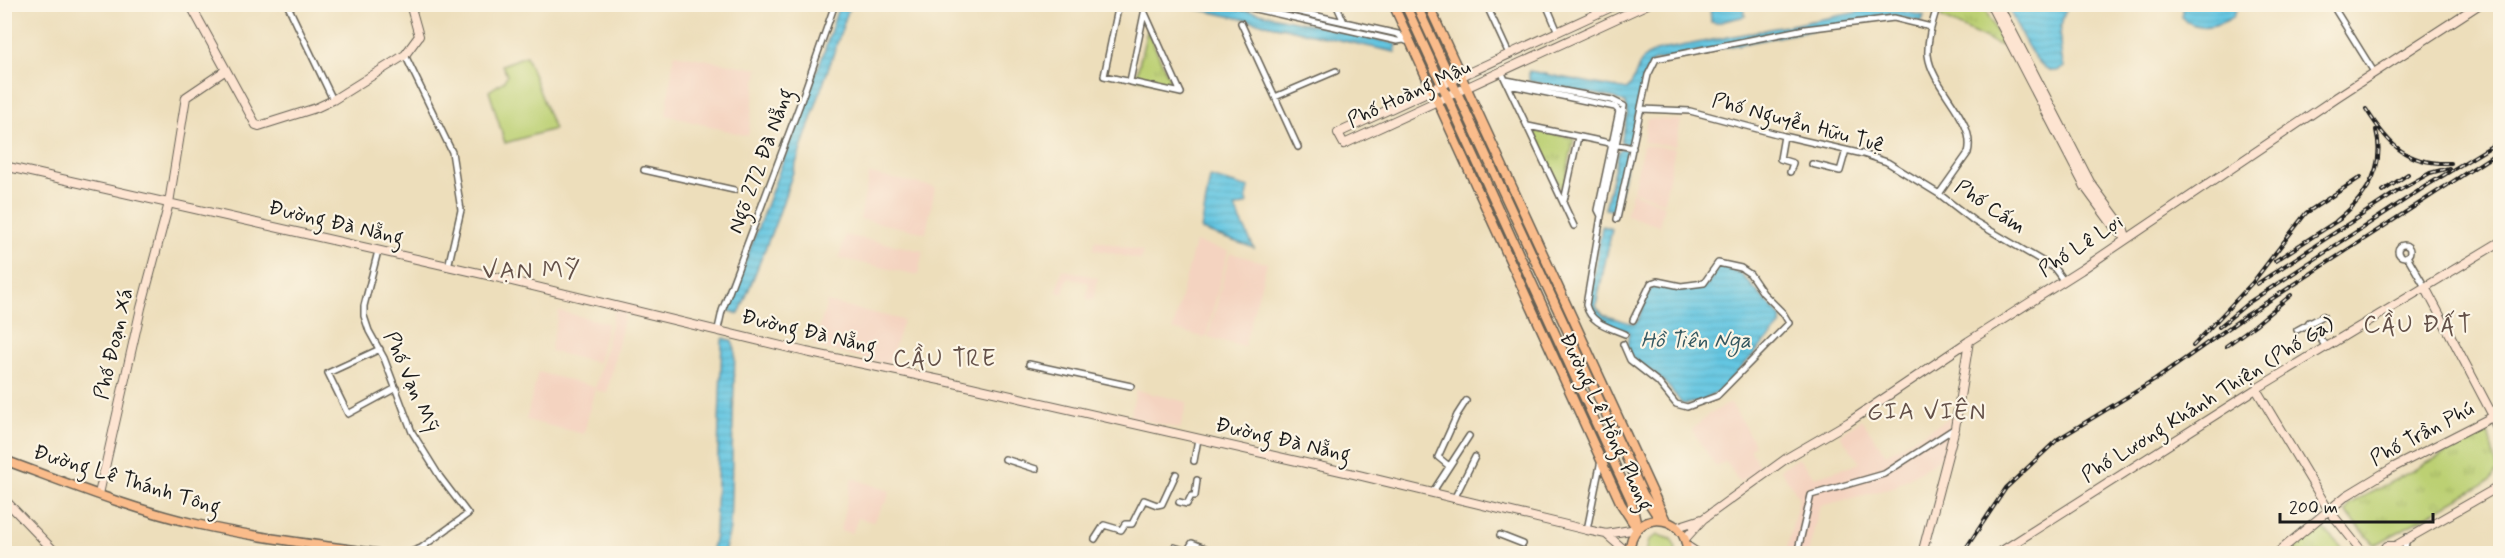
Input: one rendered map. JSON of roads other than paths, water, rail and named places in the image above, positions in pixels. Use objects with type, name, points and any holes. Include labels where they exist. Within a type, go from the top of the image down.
[{"type":"main road","points":[[190,4],[256,125],[259,126],[333,100],[405,55],[419,36],[410,4]]},
{"type":"main road","name":"Đường Lê Hồng Phong","points":[[1393,4],[1407,41],[1509,255],[1601,459],[1622,504],[1637,529]]},
{"type":"main road","name":"Đường Lê Hồng Phong","points":[[1405,4],[1631,500],[1637,529]]},
{"type":"main road","name":"Đường Lê Hồng Phong","points":[[1416,4],[1456,92],[1663,520]]},
{"type":"main road","name":"Đường Lê Hồng Phong","points":[[1428,4],[1467,87],[1643,494],[1663,520]]},
{"type":"main road","name":"Phố Hoàng Mậu","points":[[1618,4],[1338,133],[1344,144],[1648,4]]},
{"type":"main road","points":[[1990,4],[2085,187],[2117,231],[2127,238]]},
{"type":"main road","points":[[1998,4],[2086,175],[2123,227],[2127,238]]},
{"type":"main road","name":"Phố Lê Lợi","points":[[1677,527],[1703,519],[1787,458],[1849,422],[2374,72],[2480,4]]},
{"type":"main road","points":[[1535,43],[1542,54]]},
{"type":"main road","name":"Phố Đoạn Xá","points":[[99,494],[141,308],[169,203],[186,97],[226,70]]},
{"type":"main road","name":"Đường Đà Nẵng","points":[[4,166],[1587,530],[1606,534],[1637,529]]},
{"type":"main road","name":"Phố Lương Khánh Thiện (Phố Ga)","points":[[1997,554],[2256,389],[2500,242]]},
{"type":"main road","points":[[1509,255],[1518,251]]},
{"type":"main road","points":[[2425,287],[2497,414],[2500,439]]},
{"type":"main road","points":[[1923,554],[1954,428],[1969,341]]},
{"type":"main road","points":[[1571,392],[1581,389]]},
{"type":"main road","points":[[2256,389],[2328,509],[2364,554]]},
{"type":"main road","name":"Phố Trần Phú","points":[[2276,554],[2328,509],[2394,467],[2497,414]]},
{"type":"main road","name":"Đường Lê Thánh Tông","points":[[4,460],[99,494],[196,524],[302,543],[382,554]]},
{"type":"main road","points":[[2382,553],[2387,546],[2395,550],[2407,537],[2500,486]]},
{"type":"main road","points":[[1631,500],[1641,503],[1643,494]]},
{"type":"main road","points":[[4,499],[57,554]]},
{"type":"main road","name":"Phố Lê Lợi","points":[[1686,546],[1703,519]]},
{"type":"main road","points":[[1629,554],[1632,537],[1637,529],[1647,522],[1663,520],[1677,527],[1686,546],[1699,554]]},
{"type":"main road","name":"Đường Đà Nẵng","points":[[1606,534],[1629,554]]},
{"type":"street","points":[[287,4],[333,100]]},
{"type":"street","name":"Ngõ 272 Đà Nẵng","points":[[718,329],[722,311],[748,247],[835,4]]},
{"type":"street","points":[[1119,4],[1104,76],[1181,93],[1145,13]]},
{"type":"street","points":[[1130,81],[1146,4]]},
{"type":"street","points":[[1233,4],[1397,41],[1407,41]]},
{"type":"street","points":[[1264,4],[1398,34],[1407,41]]},
{"type":"street","points":[[1336,4],[1344,22]]},
{"type":"street","points":[[1486,4],[1509,54]]},
{"type":"street","points":[[1546,4],[1558,32]]},
{"type":"street","name":"Phố Cấm","points":[[1938,4],[1928,43],[1932,71],[1958,112],[1966,128],[1970,147],[1939,194],[1974,221],[2054,268],[2063,280]]},
{"type":"street","points":[[2336,4],[2336,11],[2374,72]]},
{"type":"street","points":[[1617,219],[1648,75],[1656,58],[1805,29],[1890,16],[1931,27]]},
{"type":"street","points":[[1241,23],[1298,147]]},
{"type":"street","points":[[405,55],[452,152],[461,210],[448,267]]},
{"type":"street","points":[[1275,97],[1336,71]]},
{"type":"street","points":[[1502,71],[1574,226]]},
{"type":"street","points":[[1507,82],[1615,107],[1619,115],[1586,305],[1590,317],[1595,321],[1625,334]]},
{"type":"street","name":"Phố Nguyễn Hữu Tuệ","points":[[1641,109],[1690,111],[1846,150],[1887,162],[1939,194]]},
{"type":"street","points":[[1528,126],[1633,148]]},
{"type":"street","points":[[1784,136],[1780,159],[1793,163],[1790,172]]},
{"type":"street","points":[[1564,203],[1578,137]]},
{"type":"street","points":[[1812,164],[1840,171],[1846,150]]},
{"type":"street","points":[[644,170],[734,190]]},
{"type":"street","name":"Phố Vạn Mỹ","points":[[378,251],[364,306],[364,316],[369,331],[380,349],[412,432],[440,477],[468,514],[421,548],[406,554]]},
{"type":"street","points":[[2407,256],[2425,287]]},
{"type":"street","points":[[1623,344],[1630,360],[1658,382],[1677,404],[1687,407],[1717,396],[1789,323],[1747,271],[1720,262],[1716,264],[1704,283],[1686,286],[1657,281],[1651,283],[1633,320]]},
{"type":"street","points":[[2297,330],[2323,316]]},
{"type":"street","points":[[2309,322],[2326,347]]},
{"type":"street","points":[[380,349],[328,373],[348,414],[396,388]]},
{"type":"street","points":[[1029,364],[1131,386]]},
{"type":"street","points":[[1449,466],[1438,457],[1466,401]]},
{"type":"street","points":[[1797,554],[1811,495],[1884,474],[1954,428]]},
{"type":"street","points":[[1432,494],[1468,436]]},
{"type":"street","points":[[1194,461],[1198,439]]},
{"type":"street","points":[[1454,499],[1475,457]]},
{"type":"street","points":[[1005,459],[1036,469]]},
{"type":"street","points":[[1587,530],[1601,459]]},
{"type":"street","points":[[1095,539],[1104,525],[1120,530],[1125,524],[1132,524],[1143,500],[1157,505],[1162,504],[1176,474]]},
{"type":"street","points":[[1179,502],[1187,504],[1191,496],[1195,496],[1197,480]]},
{"type":"street","points":[[1500,535],[1523,544]]},
{"type":"street","points":[[2404,554],[2407,537]]},
{"type":"street","points":[[1169,554],[1173,547],[1186,551],[1192,543],[1215,552]]},
{"type":"water","points":[[2183,4],[2239,5],[2233,17],[2213,25],[2200,26],[2193,25],[2181,17]]},
{"type":"water","points":[[839,5],[850,5],[777,219],[739,314],[727,310],[824,52]]},
{"type":"water","points":[[1178,5],[1219,5],[1397,44],[1395,52]]},
{"type":"water","points":[[1710,5],[1744,5],[1745,16],[1717,23],[1711,22]]},
{"type":"water","points":[[2007,5],[2069,5],[2062,19],[2060,35],[2064,67],[2055,71],[2046,68],[2038,61],[2022,37]]},
{"type":"water","points":[[1884,7],[1924,16],[1922,22],[1906,18],[1880,17],[1654,61],[1645,75],[1632,142],[1628,145],[1621,142],[1628,113],[1625,103],[1614,98],[1529,81],[1529,71],[1627,90],[1640,63],[1656,51]]},
{"type":"water","points":[[1621,148],[1628,150],[1629,155],[1616,211],[1605,209],[1618,152]]},
{"type":"water","points":[[1210,177],[1249,188],[1246,200],[1248,203],[1235,208],[1254,248],[1201,230]]},
{"type":"water","name":"Hồ Tiên Nga","points":[[1602,226],[1612,229],[1596,306],[1603,315],[1633,324],[1637,322],[1650,289],[1656,284],[1683,291],[1708,285],[1716,269],[1722,266],[1740,273],[1782,318],[1780,326],[1721,390],[1702,400],[1682,404],[1660,378],[1630,356],[1627,342],[1629,332],[1601,321],[1590,313],[1589,305]]},
{"type":"water","points":[[724,338],[731,340],[735,349],[730,529],[724,553],[711,553],[715,536],[722,341]]},
{"type":"railway","points":[[2366,109],[2382,132],[2400,150],[2422,160],[2451,163]]},
{"type":"railway","points":[[2336,221],[2356,203],[2371,182],[2378,157],[2376,130]]},
{"type":"railway","points":[[2219,327],[2248,303],[2426,186],[2500,141]]},
{"type":"railway","points":[[1962,554],[2006,488],[2058,439],[2155,380],[2247,315],[2500,151]]},
{"type":"railway","points":[[2257,284],[2398,191],[2430,173],[2449,168]]},
{"type":"railway","points":[[2383,191],[2408,174]]},
{"type":"railway","points":[[2193,346],[2253,282],[2306,213],[2361,177]]},
{"type":"railway","points":[[2275,261],[2340,219]]},
{"type":"railway","points":[[2226,346],[2291,295]]},
{"type":"district","name":"VẠN MỸ","points":[[532,271]]},
{"type":"district","name":"CẦU ĐẤT","points":[[2418,325]]},
{"type":"district","name":"CẦU TRE","points":[[945,359]]},
{"type":"district","name":"GIA VIÊN","points":[[1927,412]]}]
